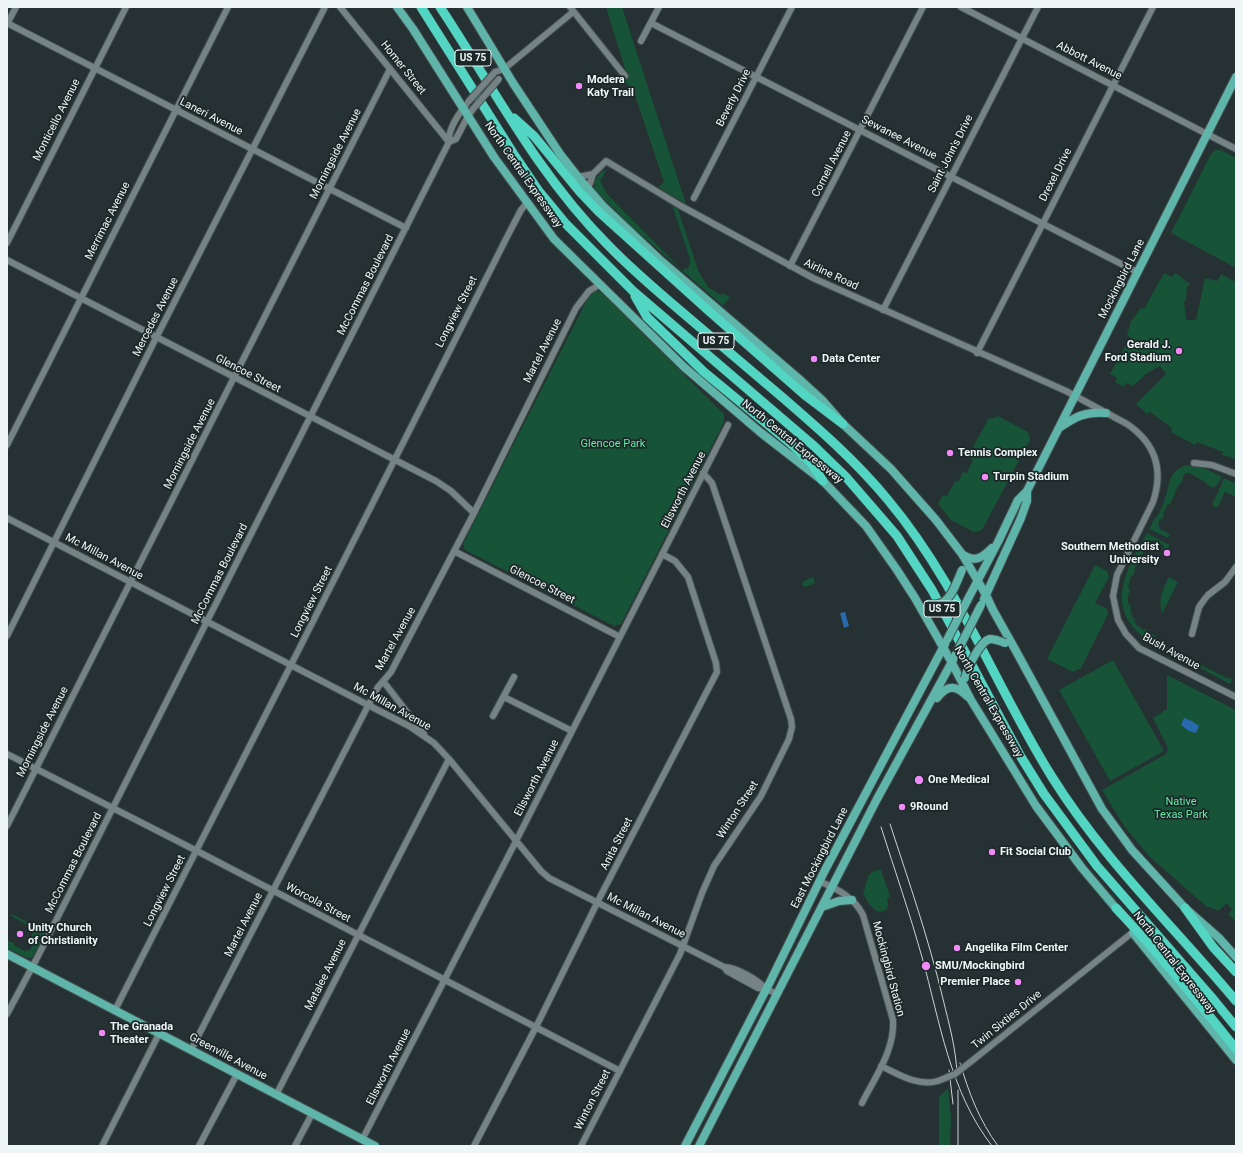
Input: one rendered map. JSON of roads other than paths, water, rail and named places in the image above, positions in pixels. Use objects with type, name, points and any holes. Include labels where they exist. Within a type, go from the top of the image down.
[{"type":"highway","name":"North Central Expressway","points":[[420,7],[513,153],[538,190],[566,224],[632,291],[814,446],[846,476],[897,536],[932,590],[1021,756],[1044,794],[1097,866],[1214,999],[1236,1027]]},
{"type":"highway","name":"North Central Expressway","points":[[440,7],[536,158],[580,215],[607,244],[639,274],[831,440],[862,470],[891,503],[923,545],[947,583],[1031,740],[1065,798],[1091,834],[1114,862],[1236,1001]]},
{"type":"highway","points":[[506,110],[534,136],[598,212],[806,396],[843,424]]},
{"type":"highway","points":[[632,291],[647,317],[704,372],[796,448],[811,463],[823,481]]},
{"type":"highway","points":[[1116,908],[1146,939],[1236,1048]]},
{"type":"highway","points":[[1184,908],[1212,946],[1236,972]]},
{"type":"main road","name":"North Central Expressway","points":[[397,7],[465,105],[468,116],[494,157],[527,204],[554,238],[599,285],[684,367],[760,432],[823,481],[866,526],[915,598],[943,648],[953,659],[965,682],[971,700],[1036,806],[1082,868],[1116,908],[1133,932],[1236,1060]]},
{"type":"main road","points":[[466,7],[539,123],[588,189],[621,224],[659,259],[817,396],[843,424],[896,474],[936,520],[962,554],[986,595],[1102,809],[1132,850],[1184,908],[1218,938],[1236,957]]},
{"type":"main road","name":"Mockingbird Lane","points":[[977,582],[1018,500],[1027,491],[1236,77]]},
{"type":"main road","points":[[1058,428],[1086,413],[1106,413]]},
{"type":"main road","name":"Mockingbird Lane","points":[[986,595],[1021,518],[1027,501],[1027,491]]},
{"type":"main road","points":[[962,554],[968,559],[983,557],[998,542]]},
{"type":"main road","points":[[915,598],[928,604],[939,604],[945,601],[950,596],[962,570],[962,554]]},
{"type":"main road","name":"East Mockingbird Lane","points":[[688,1145],[819,881],[977,582]]},
{"type":"main road","points":[[699,1146],[857,838],[926,711],[986,595]]},
{"type":"main road","points":[[965,682],[971,664],[981,645],[985,641],[991,639],[1005,643],[1016,651]]},
{"type":"main road","points":[[926,711],[940,694],[948,688],[958,689],[971,700]]},
{"type":"main road","points":[[887,751],[900,757]]},
{"type":"main road","points":[[845,831],[857,838]]},
{"type":"main road","points":[[822,907],[839,901],[852,900]]},
{"type":"main road","points":[[797,927],[809,932]]},
{"type":"main road","name":"Greenville Avenue","points":[[7,954],[160,1032],[191,1050],[375,1146]]},
{"type":"main road","points":[[722,1074],[733,1079]]},
{"type":"street","points":[[7,24],[16,7]]},
{"type":"street","name":"Monticello Avenue","points":[[7,243],[126,7]]},
{"type":"street","name":"Merrimac Avenue","points":[[7,446],[228,7]]},
{"type":"street","name":"Mercedes Avenue","points":[[7,636],[156,338],[325,7]]},
{"type":"street","name":"Homer Street","points":[[340,7],[450,142]]},
{"type":"street","points":[[642,41],[659,7]]},
{"type":"street","name":"Beverly Drive","points":[[694,198],[792,7]]},
{"type":"street","name":"Cornell Avenue","points":[[790,266],[923,7]]},
{"type":"street","name":"Abbott Avenue","points":[[961,7],[1236,149]]},
{"type":"street","name":"Saint John's Drive","points":[[883,310],[1038,7]]},
{"type":"street","name":"Drexel Drive","points":[[977,353],[1153,7]]},
{"type":"street","points":[[571,9],[625,76]]},
{"type":"street","name":"McCommas Boulevard","points":[[450,142],[456,139],[468,116],[499,79],[504,69],[571,9]]},
{"type":"street","name":"Sewanee Avenue","points":[[651,23],[1137,272]]},
{"type":"street","name":"Laneri Avenue","points":[[7,24],[406,228]]},
{"type":"street","name":"McCommas Boulevard","points":[[7,1014],[113,809],[206,621],[450,142],[449,134],[457,117],[465,105],[495,72],[504,69]]},
{"type":"street","name":"Morningside Avenue","points":[[7,826],[390,70]]},
{"type":"street","name":"Airline Road","points":[[588,189],[593,174],[606,160],[680,206],[813,278],[1074,396]]},
{"type":"street","points":[[578,177],[593,174]]},
{"type":"street","name":"Longview Street","points":[[116,1010],[517,216],[527,204]]},
{"type":"street","name":"Glencoe Street","points":[[7,260],[444,486],[474,513]]},
{"type":"street","name":"Martel Avenue","points":[[191,1050],[368,705],[378,687],[391,672],[474,513],[576,308],[589,291],[599,285]]},
{"type":"street","name":"Bush Avenue","points":[[1074,396],[1127,424],[1142,436],[1152,451],[1155,459],[1158,480],[1157,490],[1153,502],[1120,567],[1115,581],[1113,596],[1118,620],[1126,634],[1139,648],[1236,697]]},
{"type":"street","name":"Ellsworth Avenue","points":[[362,1140],[728,425]]},
{"type":"street","points":[[1194,462],[1212,465],[1236,474]]},
{"type":"street","name":"Winton Street","points":[[581,1146],[680,954],[714,866],[761,796],[789,739],[792,727],[789,713],[712,483],[703,473]]},
{"type":"street","name":"Mc Millan Avenue","points":[[7,518],[426,736],[449,759],[541,871],[549,878],[724,967],[727,971],[758,988],[766,989],[776,994]]},
{"type":"street","name":"Glencoe Street","points":[[454,551],[620,637]]},
{"type":"street","name":"Anita Street","points":[[474,1146],[536,1027],[597,903],[717,672],[716,663],[688,577],[675,561],[662,554]]},
{"type":"street","points":[[1192,634],[1200,607],[1204,600],[1208,594],[1225,582],[1236,567]]},
{"type":"street","points":[[493,716],[514,677]]},
{"type":"street","points":[[383,682],[426,736]]},
{"type":"street","points":[[504,697],[572,731]]},
{"type":"street","name":"Worcola Street","points":[[7,754],[273,890],[620,1071]]},
{"type":"street","name":"Matalee Avenue","points":[[276,1095],[449,759]]},
{"type":"street","name":"Mockingbird Station","points":[[819,881],[832,887],[859,906],[863,915],[893,1020],[892,1038],[889,1048],[862,1103]]},
{"type":"street","name":"Twin Sixties Drive","points":[[881,1066],[905,1078],[928,1083],[938,1081],[955,1074],[1133,932]]},
{"type":"street","points":[[102,1146],[160,1032]]},
{"type":"street","points":[[199,1146],[237,1074]]},
{"type":"street","points":[[295,1146],[312,1114]]},
{"type":"water","points":[[845,612],[849,626],[844,628],[840,613]]},
{"type":"water","points":[[1184,718],[1199,726],[1196,733],[1189,731],[1181,725]]},
{"type":"tram line","points":[[890,824],[918,911],[937,977],[952,1036],[957,1074]]},
{"type":"tram line","points":[[881,827],[917,941],[948,1056],[956,1080],[966,1103],[992,1146]]},
{"type":"tram line","points":[[960,1063],[975,1106],[985,1126],[998,1146]]},
{"type":"tram line","points":[[949,1070],[953,1104]]},
{"type":"tram line","points":[[958,1090],[958,1146]]},
{"type":"place","name":"Modera Katy Trail","points":[[579,86]]},
{"type":"place","name":"Gerald J. Ford Stadium","points":[[1179,351]]},
{"type":"place","name":"Data Center","points":[[814,359]]},
{"type":"place","name":"Tennis Complex","points":[[950,453]]},
{"type":"place","name":"Turpin Stadium","points":[[985,477]]},
{"type":"place","name":"Southern Methodist University","points":[[1167,553]]},
{"type":"place","name":"One Medical","points":[[919,780]]},
{"type":"place","name":"9Round","points":[[902,807]]},
{"type":"place","name":"Fit Social Club","points":[[992,852]]},
{"type":"place","name":"Unity Church of Christianity","points":[[20,934]]},
{"type":"place","name":"Angelika Film Center","points":[[957,948]]},
{"type":"place","name":"SMU/Mockingbird","points":[[926,966]]},
{"type":"place","name":"Premier Place","points":[[1018,982]]},
{"type":"place","name":"The Granada Theater","points":[[102,1033]]},
{"type":"park label","name":"Glencoe Park","points":[[613,444]]},
{"type":"park label","name":"Native Texas Park","points":[[1181,808]]}]
